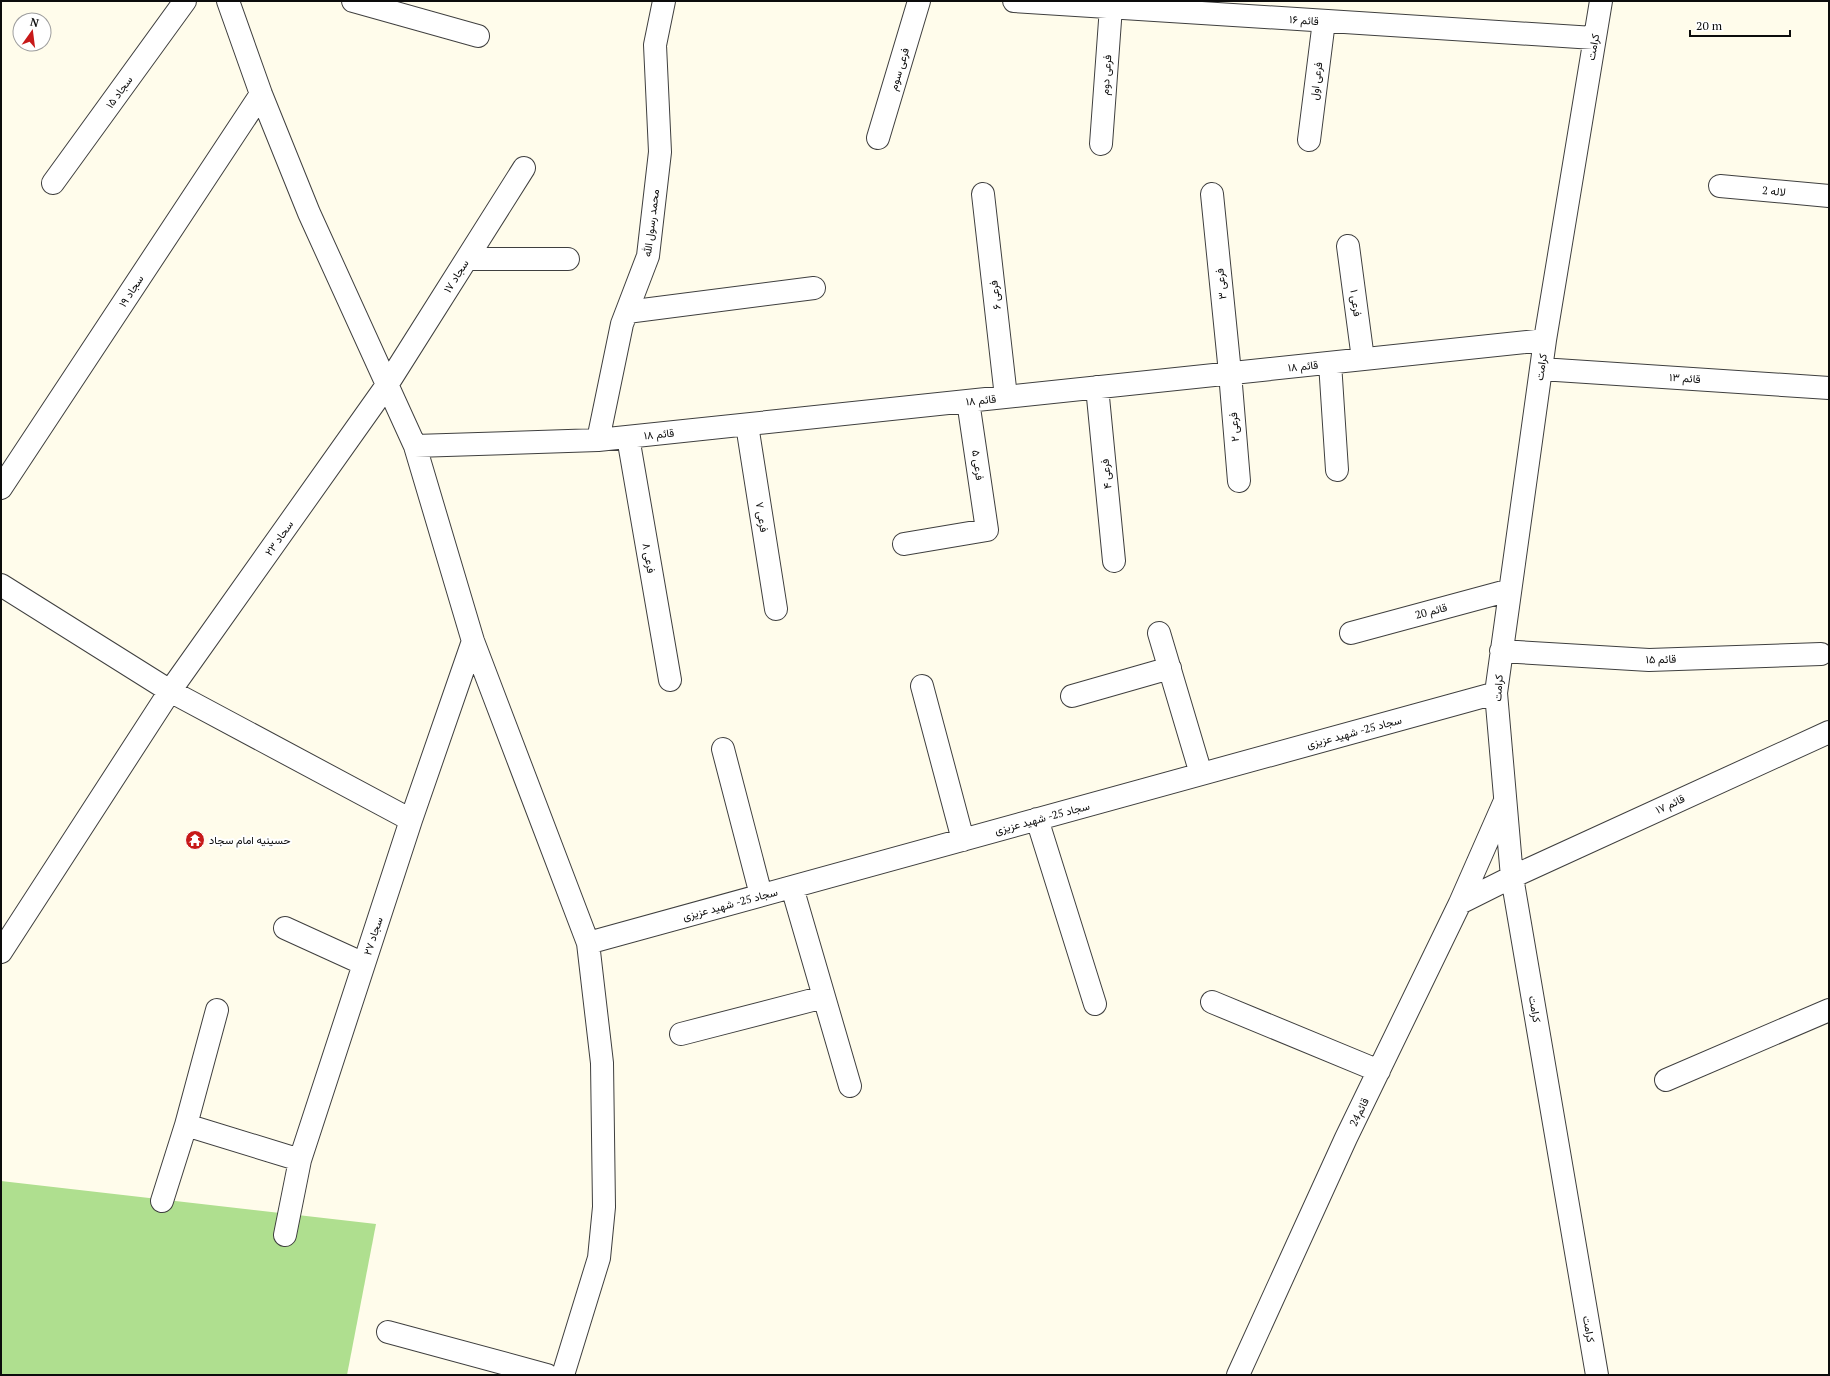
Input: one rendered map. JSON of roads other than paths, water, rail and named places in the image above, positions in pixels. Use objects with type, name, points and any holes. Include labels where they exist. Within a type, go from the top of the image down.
[{"type":"street","name":"سجاد ۱۵","points":[[53,183],[185,1]]},
{"type":"street","points":[[228,1],[261,94],[308,213],[415,446],[473,641],[588,943],[602,1063],[604,1207],[599,1258],[563,1375]]},
{"type":"street","points":[[353,1],[478,36]]},
{"type":"street","name":"محمد رسول الله","points":[[598,440],[622,324],[648,256],[660,152],[655,45],[664,1]]},
{"type":"street","name":"فرعی سوم","points":[[878,138],[919,1]]},
{"type":"street","name":"قائم ۱۶","points":[[1014,1],[1594,38]]},
{"type":"street","name":"کرامت","points":[[1597,1375],[1512,877],[1496,693],[1545,340],[1601,1]]},
{"type":"street","name":"فرعی دوم","points":[[1101,144],[1111,7]]},
{"type":"street","name":"فرعی اول","points":[[1309,140],[1324,21]]},
{"type":"street","name":"سجاد ۱۹","points":[[1,488],[261,94]]},
{"type":"street","name":"سجاد ۱۷","points":[[387,385],[524,168]]},
{"type":"street","name":"لاله 2","points":[[1720,186],[1829,196]]},
{"type":"street","name":"فرعی ۶","points":[[983,194],[1006,397]]},
{"type":"street","name":"فرعی ۳","points":[[1212,194],[1230,373]]},
{"type":"street","name":"فرعی ۱","points":[[1348,246],[1363,359]]},
{"type":"street","points":[[467,259],[568,259]]},
{"type":"street","points":[[627,312],[814,288]]},
{"type":"street","name":"قائم ۱۸","points":[[415,446],[598,440],[1545,340]]},
{"type":"street","points":[[1330,363],[1337,470]]},
{"type":"street","name":"قائم ۱۳","points":[[1541,368],[1829,388]]},
{"type":"street","name":"فرعی ۲","points":[[1230,373],[1239,481]]},
{"type":"street","name":"سحاد ۲۳","points":[[1,952],[170,691],[387,385]]},
{"type":"street","name":"فرعی ۴","points":[[1097,387],[1114,561]]},
{"type":"street","name":"فرعی ۵","points":[[904,544],[987,530],[968,401]]},
{"type":"street","name":"فرعی ۷","points":[[747,424],[776,609]]},
{"type":"street","name":"فرعی ۸","points":[[628,437],[670,680]]},
{"type":"street","points":[[1,585],[170,691],[411,820]]},
{"type":"street","name":"قائم 20","points":[[1351,633],[1510,590]]},
{"type":"street","points":[[1159,633],[1201,774]]},
{"type":"street","name":"سجاد ۲۷","points":[[285,1235],[300,1160],[411,820],[473,641]]},
{"type":"street","name":"قائم ۱۵","points":[[1501,651],[1649,660],[1821,654]]},
{"type":"street","points":[[1072,696],[1170,668]]},
{"type":"street","points":[[922,686],[963,840]]},
{"type":"street","name":"سجاد 25- شهید عزیزی","points":[[588,943],[1496,693]]},
{"type":"street","name":"قائم ۱۷","points":[[1512,877],[1829,732]]},
{"type":"street","points":[[723,749],[761,895]]},
{"type":"street","name":"قائم24","points":[[1238,1375],[1346,1138],[1460,903],[1505,800]]},
{"type":"street","points":[[1037,819],[1094,1004]]},
{"type":"street","points":[[1460,903],[1512,877]]},
{"type":"street","points":[[792,886],[850,1086]]},
{"type":"street","points":[[285,928],[364,964]]},
{"type":"street","points":[[681,1034],[824,997]]},
{"type":"street","points":[[1212,1002],[1379,1071]]},
{"type":"street","points":[[162,1201],[186,1126],[217,1010]]},
{"type":"street","points":[[1666,1080],[1829,1010]]},
{"type":"street","points":[[186,1126],[300,1160]]},
{"type":"street","points":[[388,1332],[547,1375]]},
{"type":"place","name":"حسینیه امام سجاد","points":[[195,840]]}]
